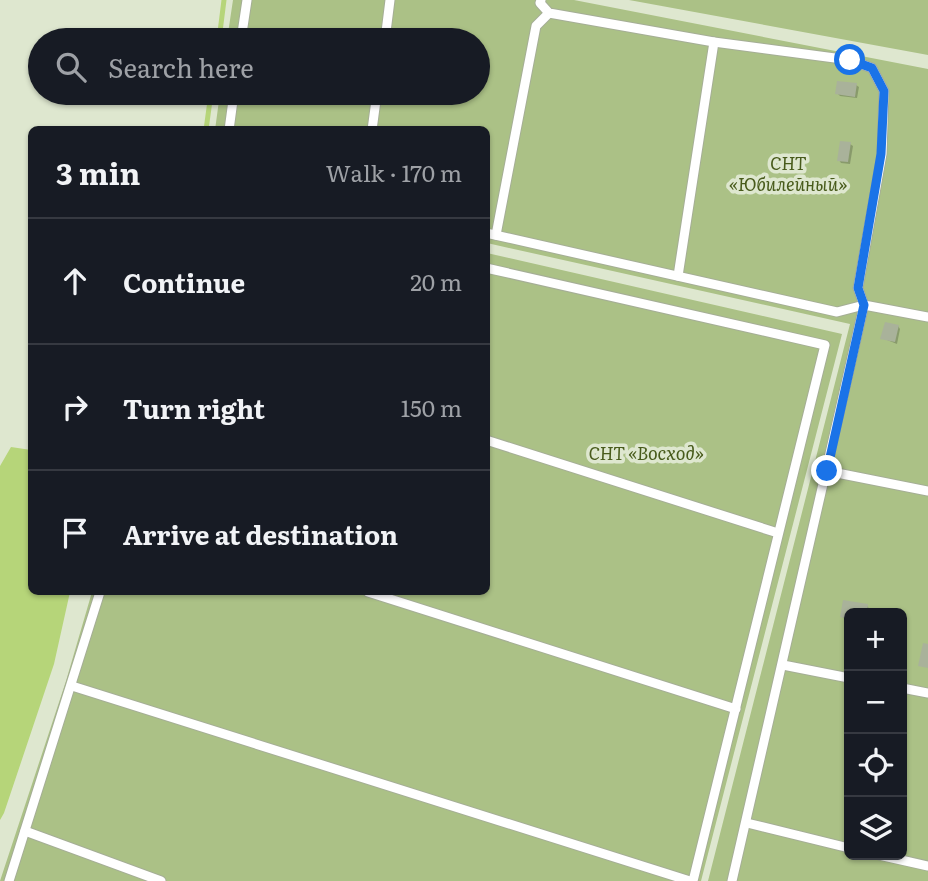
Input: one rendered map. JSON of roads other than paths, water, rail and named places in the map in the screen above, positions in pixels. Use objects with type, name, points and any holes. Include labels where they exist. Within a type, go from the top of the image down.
[{"type":"lane","points":[[243,28],[247,0]]},
{"type":"lane","points":[[386,28],[390,0]]},
{"type":"lane","points":[[541,0],[540,3],[549,13],[714,42],[850,60],[872,68],[884,91],[881,154],[858,288],[864,305],[732,881]]},
{"type":"lane","points":[[549,13],[536,26],[491,234],[837,312],[864,305],[928,317]]},
{"type":"lane","points":[[678,276],[714,42]]},
{"type":"lane","points":[[230,126],[232,105]]},
{"type":"lane","points":[[373,126],[375,105]]},
{"type":"lane","points":[[72,686],[691,881],[825,345],[490,269]]},
{"type":"lane","points":[[490,441],[778,533]]},
{"type":"lane","points":[[827,471],[928,491]]},
{"type":"lane","points":[[9,881],[99,595]]},
{"type":"lane","points":[[377,595],[736,709]]},
{"type":"lane","points":[[783,665],[844,677]]},
{"type":"lane","points":[[907,689],[928,693]]},
{"type":"lane","points":[[747,823],[844,847]]},
{"type":"lane","points":[[25,831],[161,881]]},
{"type":"lane","points":[[901,860],[928,866]]},
{"type":"waterway","points":[[220,28],[224,0]]},
{"type":"waterway","points":[[207,126],[209,105]]},
{"type":"park label","name":"СНТ «Юбилейный»","points":[[788,174]]},
{"type":"park label","name":"СНТ «Восход»","points":[[646,454]]}]
